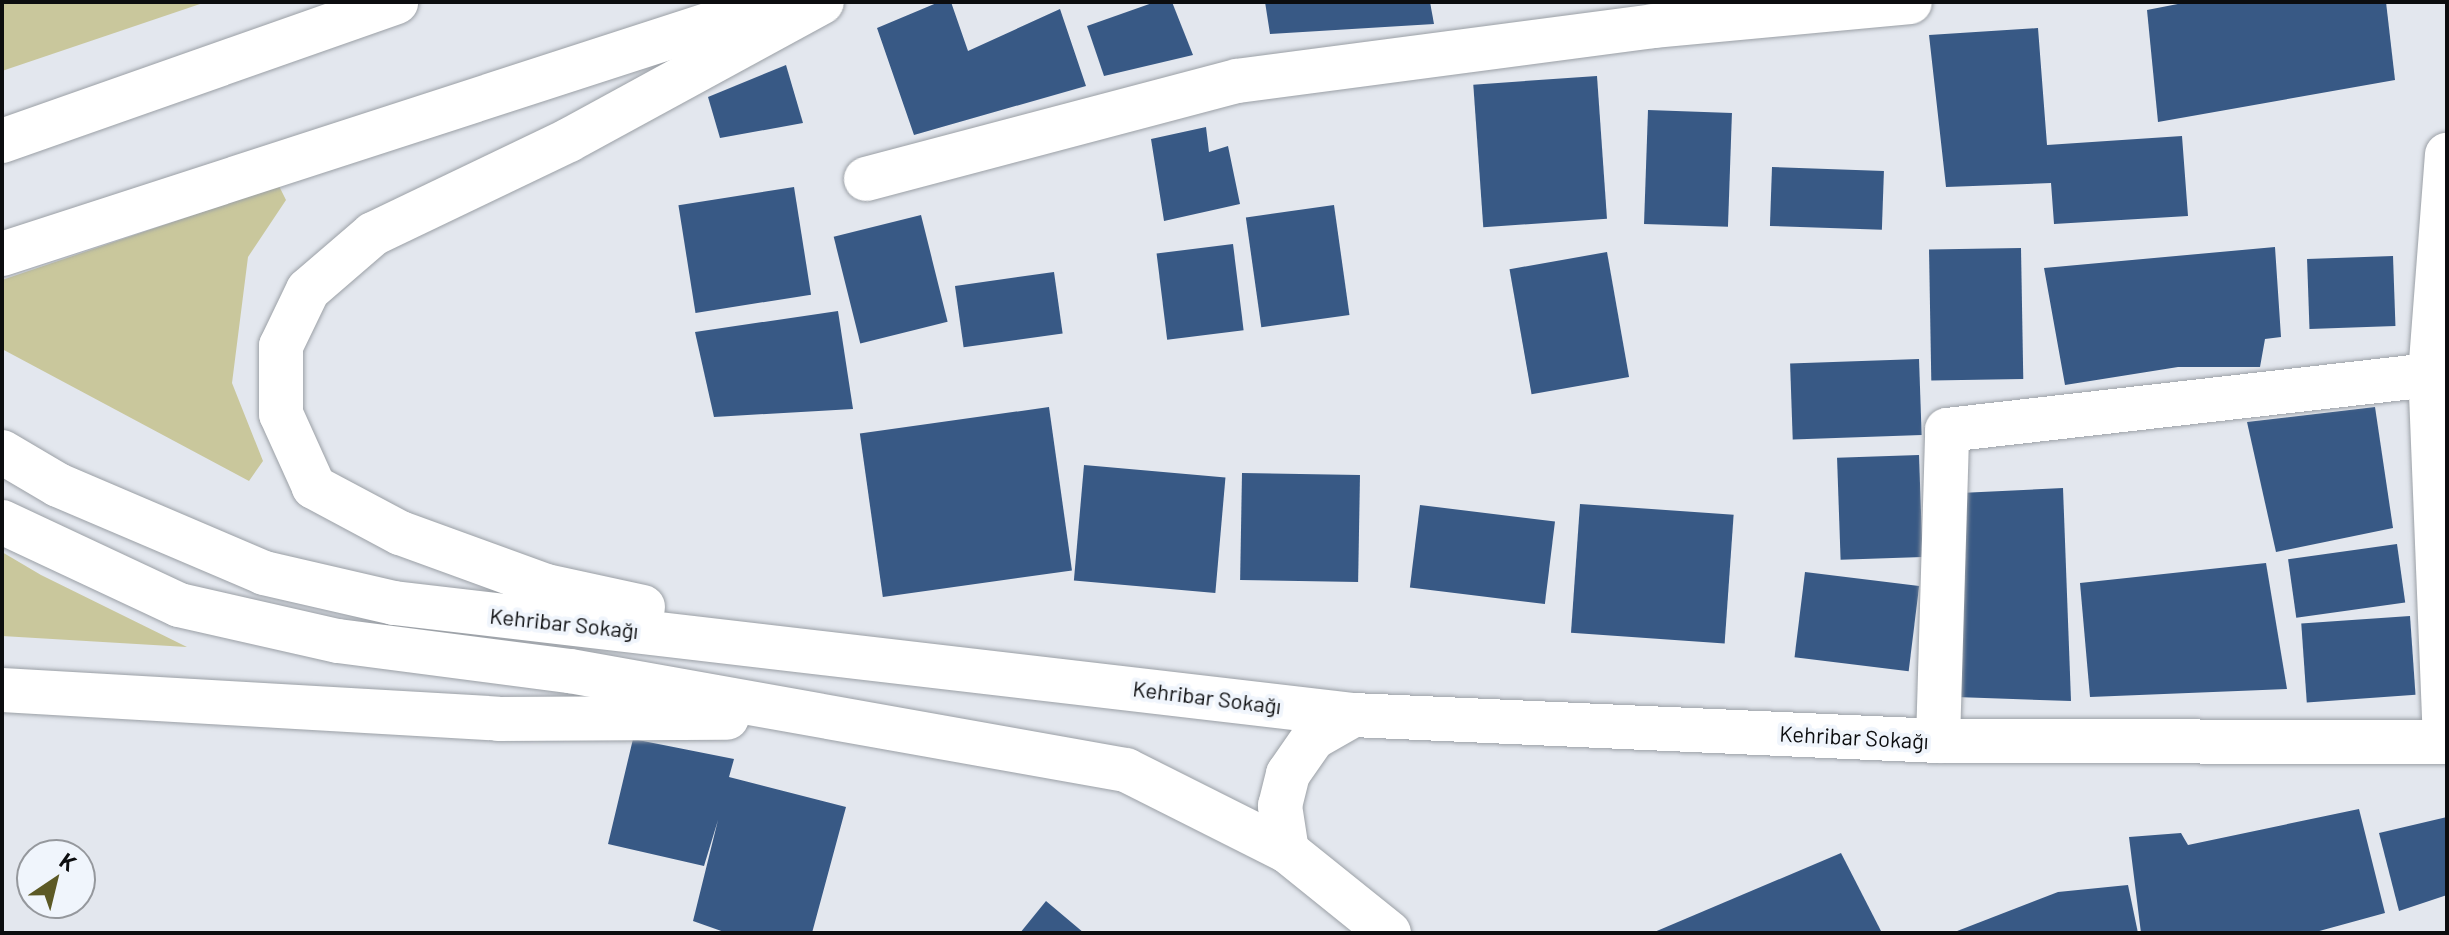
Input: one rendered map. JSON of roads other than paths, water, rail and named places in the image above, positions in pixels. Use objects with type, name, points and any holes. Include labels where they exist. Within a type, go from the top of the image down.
[{"type":"main road","points":[[2,141],[396,2]]},
{"type":"main road","points":[[2,254],[778,2]]},
{"type":"main road","points":[[822,2],[569,140],[373,234],[308,290],[281,346],[281,414],[314,487],[400,533],[546,586],[840,652]]},
{"type":"main road","points":[[866,179],[1237,81],[1653,26],[1910,2]]},
{"type":"main road","points":[[2446,742],[2430,375],[2447,155]]},
{"type":"main road","points":[[1938,741],[1947,430],[2430,375]]},
{"type":"main road","name":"Kehribar Sokağı","points":[[2,452],[58,485],[264,573],[426,607],[840,652],[1353,715],[1938,741],[2446,742]]},
{"type":"main road","points":[[2,522],[179,605],[338,641],[848,717],[1126,770],[1287,851],[1389,933]]},
{"type":"main road","points":[[2,690],[498,719],[848,717]]},
{"type":"main road","points":[[1287,851],[1280,806],[1288,774],[1313,738],[1353,715]]}]
